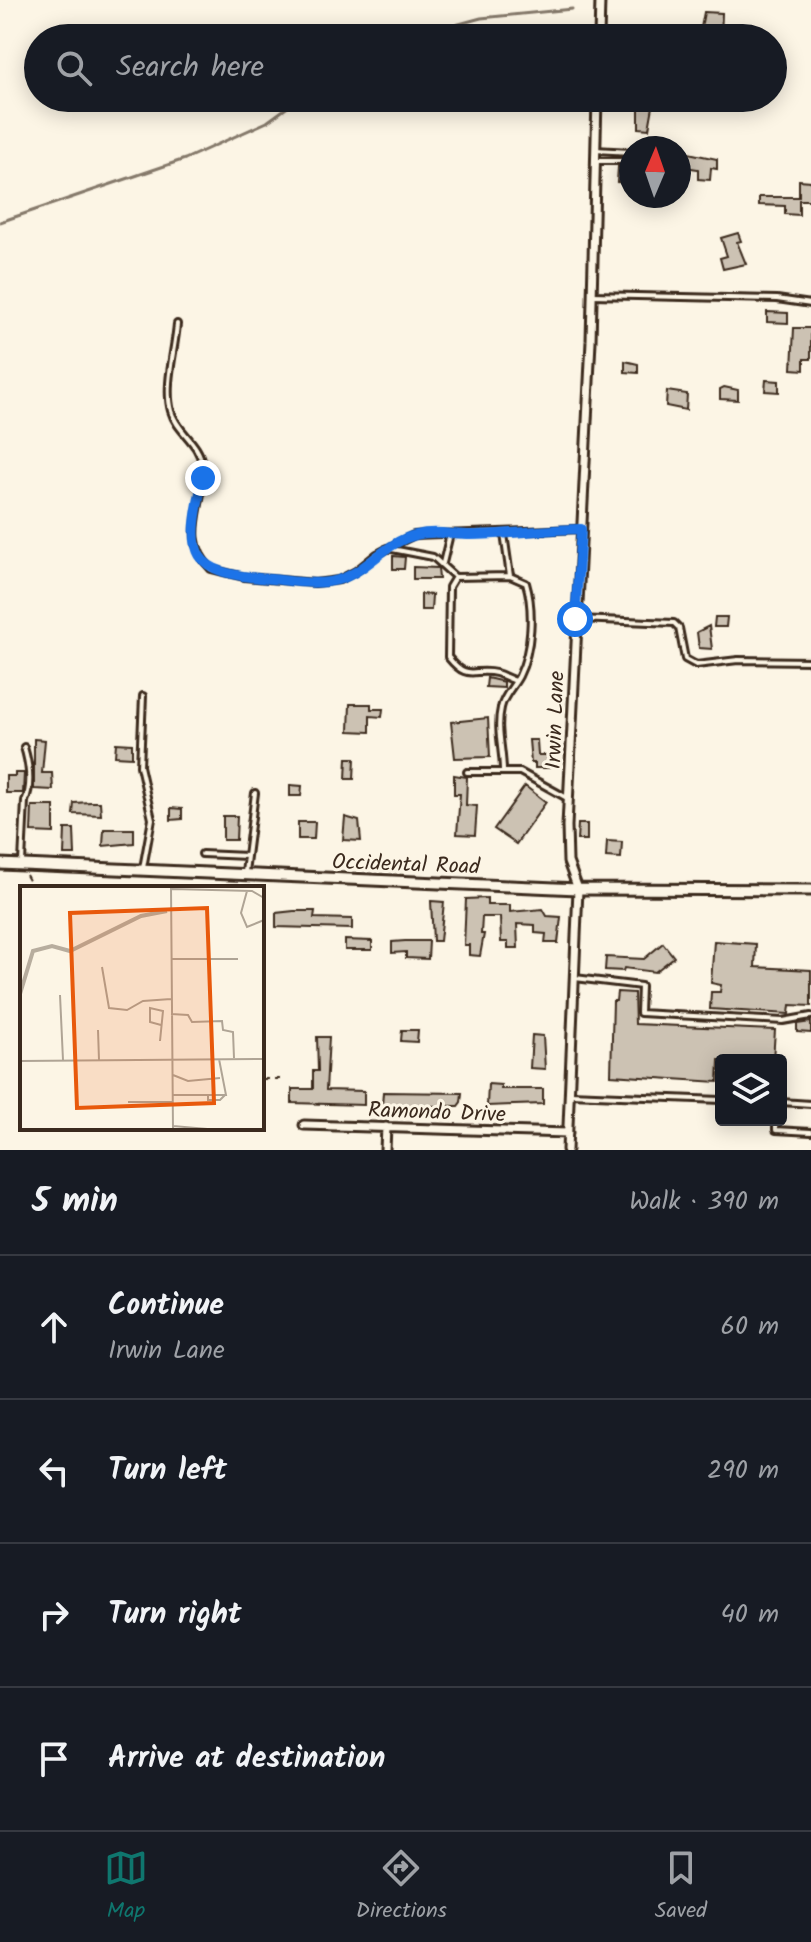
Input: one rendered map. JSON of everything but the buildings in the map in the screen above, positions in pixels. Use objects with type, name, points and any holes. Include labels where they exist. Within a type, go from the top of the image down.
[{"type":"street","points":[[599,24],[600,0]]},
{"type":"street","name":"Irwin Lane","points":[[567,1150],[578,889],[568,862],[569,800],[592,295],[596,112]]},
{"type":"street","name":"Occidental Road","points":[[0,864],[578,889],[811,890]]},
{"type":"street","name":"Ramondo Drive","points":[[304,1125],[568,1133]]},
{"type":"street","points":[[385,1150],[386,1127]]},
{"type":"lane","points":[[595,150],[619,151]]},
{"type":"lane","points":[[595,161],[619,161]]},
{"type":"lane","points":[[592,295],[777,299],[811,304]]},
{"type":"lane","points":[[177,324],[170,400],[177,423],[201,456],[203,478],[194,521],[194,541],[202,560],[211,569],[225,575],[315,583],[339,580],[387,548],[414,535],[581,529]]},
{"type":"lane","points":[[443,563],[450,534]]},
{"type":"lane","points":[[504,534],[510,576]]},
{"type":"lane","points":[[387,548],[433,557],[455,577]]},
{"type":"lane","points":[[455,577],[510,576],[526,583],[531,597],[528,642],[516,681],[501,705],[498,726],[503,771]]},
{"type":"lane","points":[[455,577],[449,587],[448,657],[460,671],[472,675],[494,672],[516,681]]},
{"type":"lane","points":[[575,619],[676,624],[685,659],[696,665],[738,660],[811,661]]},
{"type":"lane","points":[[142,870],[152,819],[140,766],[143,696]]},
{"type":"lane","points":[[22,865],[25,801],[29,792],[24,747]]},
{"type":"lane","points":[[467,772],[520,772],[569,800]]},
{"type":"lane","points":[[245,874],[255,793]]},
{"type":"lane","points":[[202,854],[247,856]]},
{"type":"lane","points":[[574,977],[641,986],[640,1013],[783,1021],[811,1016]]},
{"type":"lane","points":[[570,1094],[715,1100]]},
{"type":"lane","points":[[787,1102],[811,1104]]},
{"type":"lane","points":[[776,1126],[776,1130],[811,1132]]},
{"type":"path","points":[[22,865],[32,886]]},
{"type":"path","points":[[264,1079],[280,1079]]},
{"type":"waterway","points":[[459,24],[481,18],[572,9]]},
{"type":"waterway","points":[[0,222],[185,159],[267,122],[281,112]]},
{"type":"route","points":[[203,478],[194,521],[194,541],[202,560],[211,569],[225,575],[315,583],[339,580],[397,541],[414,535],[430,532],[468,535],[581,529],[575,619]]}]
